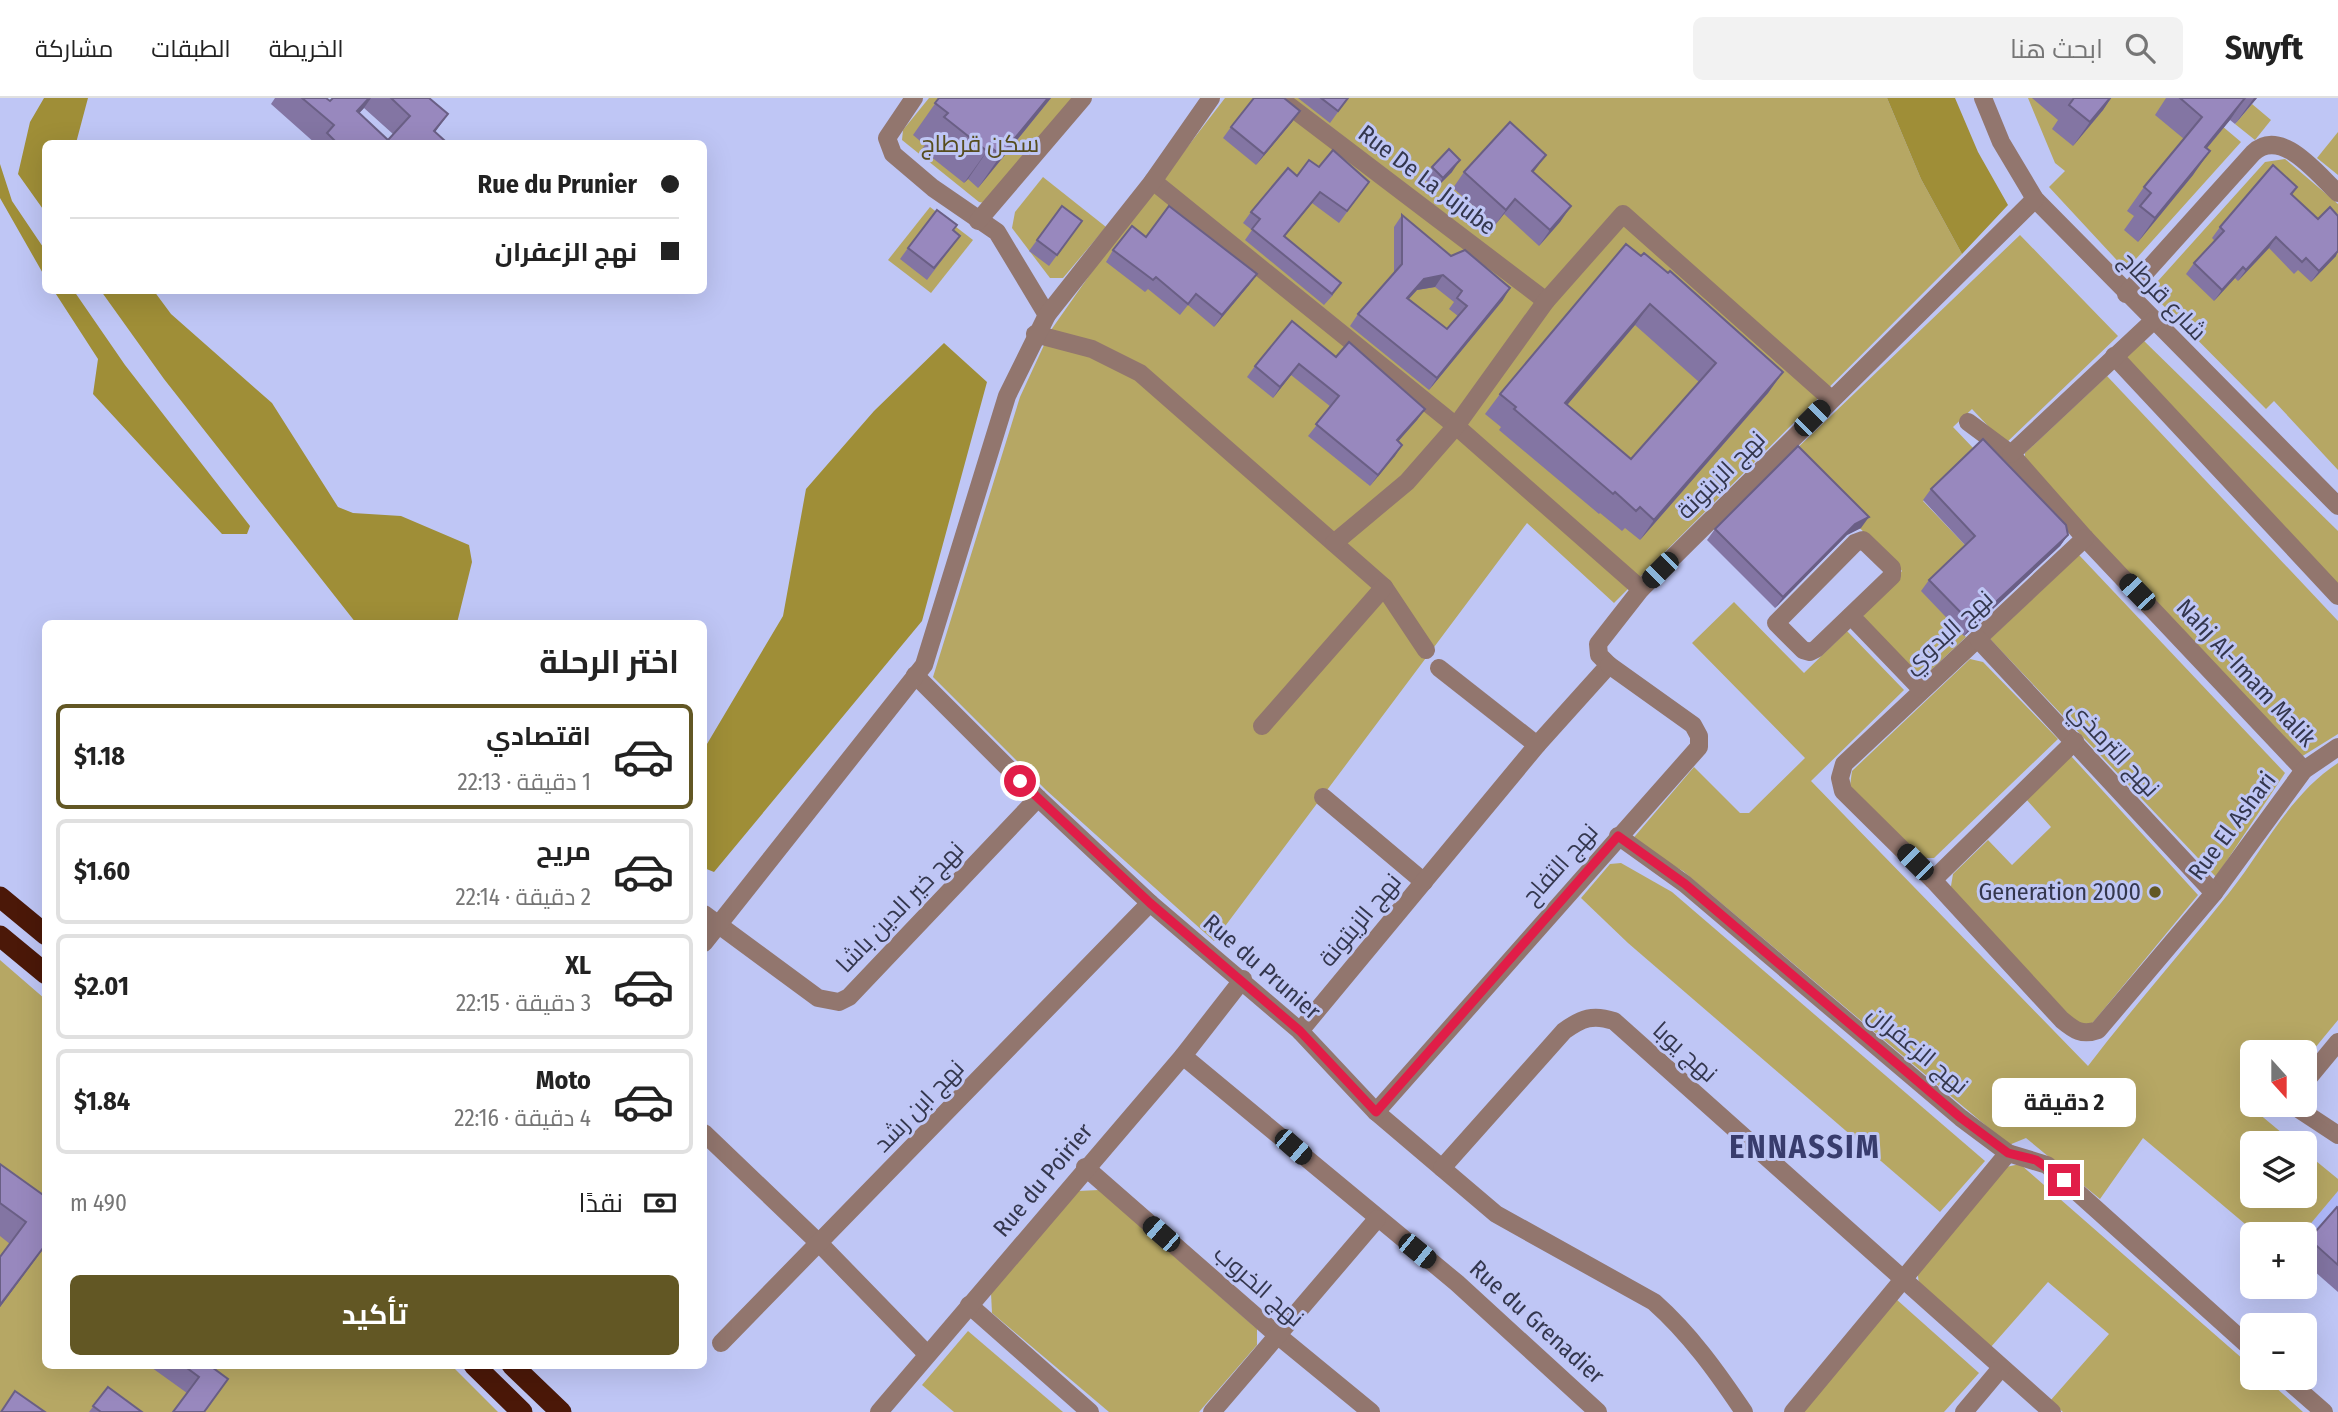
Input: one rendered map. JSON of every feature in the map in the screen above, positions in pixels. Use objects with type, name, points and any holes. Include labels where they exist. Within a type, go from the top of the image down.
[{"type":"highway","points":[[0,897],[42,932]]},
{"type":"highway","points":[[0,936],[42,971]]},
{"type":"highway","points":[[478,1369],[522,1412]]},
{"type":"highway","points":[[516,1369],[561,1412]]},
{"type":"street","points":[[914,98],[887,138],[893,154],[933,188],[996,232],[1047,315]]},
{"type":"street","points":[[978,221],[1083,98]]},
{"type":"street","points":[[711,919],[930,654],[1007,396],[1035,334],[1153,180],[1211,98]]},
{"type":"street","name":"Rue De La Jujube","points":[[1279,98],[1546,301]]},
{"type":"street","name":"شارع قرطاج","points":[[1983,98],[2006,151],[2035,199],[2338,506]]},
{"type":"street","points":[[2126,294],[2259,147],[2266,143],[2282,145],[2338,193]]},
{"type":"street","points":[[1153,180],[1456,426],[1641,589]]},
{"type":"street","name":"نهج الزيتونة","points":[[1300,1031],[1537,745],[1609,665],[1599,655],[1598,644],[1641,589],[2035,199]]},
{"type":"street","points":[[1334,543],[1407,482],[1456,426],[1546,301],[1623,214],[1831,399]]},
{"type":"street","points":[[2011,454],[2153,321]]},
{"type":"street","points":[[1035,334],[1092,349],[1140,373],[1384,587],[1426,650]]},
{"type":"street","points":[[2114,356],[2338,596]]},
{"type":"street","name":"Nahj Al-Imam Malik","points":[[1968,422],[2011,454],[2085,538],[2304,770]]},
{"type":"street","name":"نهج البدوي","points":[[1933,880],[1843,791],[1840,778],[1844,764],[2085,538]]},
{"type":"street","points":[[1863,540],[1892,568],[1893,573],[1851,616],[1810,652],[1803,650],[1776,623],[1855,543],[1863,540]]},
{"type":"street","points":[[1262,726],[1384,587]]},
{"type":"street","points":[[1851,616],[1921,690]]},
{"type":"street","name":"نهج الترمذي","points":[[1978,639],[2214,893]]},
{"type":"street","name":"نهج التفاح","points":[[1376,1112],[1699,747],[1699,736],[1685,718],[1609,665]]},
{"type":"street","points":[[1439,667],[1537,745]]},
{"type":"street","name":"Rue du Prunier","points":[[915,675],[1038,798],[1150,903],[1243,979],[1300,1031],[1376,1112],[1496,1214],[1520,1230],[1654,1302],[1698,1347],[1744,1412]]},
{"type":"street","points":[[1933,880],[2075,741]]},
{"type":"street","name":"Rue El Ashari","points":[[1933,880],[2062,1020],[2077,1032],[2088,1034],[2098,1030],[2108,1020],[2214,893],[2304,770],[2338,747]]},
{"type":"street","points":[[1323,797],[1424,882]]},
{"type":"street","name":"نهج خير الدين باشا","points":[[711,919],[818,998],[826,1002],[838,1002],[849,997],[1038,798]]},
{"type":"street","name":"نهج الزعفران","points":[[1618,836],[1685,884],[1910,1077],[2008,1153],[2047,1166],[2240,1338]]},
{"type":"street","name":"نهج ابن رشد","points":[[722,1343],[1150,903]]},
{"type":"street","name":"Rue du Poirier","points":[[879,1412],[1085,1167],[1183,1056],[1243,979]]},
{"type":"street","name":"نهج يوبا","points":[[1442,1168],[1564,1031],[1580,1020],[1598,1016],[1614,1021],[2052,1412]]},
{"type":"street","points":[[2317,1068],[2338,1044]]},
{"type":"street","name":"Rue du Grenadier","points":[[1183,1056],[1457,1283],[1588,1409]]},
{"type":"street","points":[[2311,1117],[2338,1135]]},
{"type":"street","points":[[707,1136],[820,1244],[927,1353]]},
{"type":"street","points":[[1793,1412],[1901,1278],[2008,1153]]},
{"type":"street","name":"نهج الخروب","points":[[1085,1167],[1276,1335],[1371,1412]]},
{"type":"street","points":[[1212,1412],[1377,1219]]},
{"type":"street","points":[[970,1305],[1090,1412]]},
{"type":"street","points":[[1964,1412],[2001,1368]]},
{"type":"street","points":[[2299,1390],[2324,1412]]},
{"type":"shaded area","points":[[44,98],[88,98],[77,140],[42,140],[42,208],[18,174],[30,122]]},
{"type":"shaded area","points":[[1887,98],[1955,98],[1978,152],[2008,205],[1962,254],[1921,179]]},
{"type":"shaded area","points":[[0,164],[12,201],[42,246],[42,272],[0,198]]},
{"type":"shaded area","points":[[56,294],[76,294],[125,365],[250,526],[247,534],[222,534],[93,394],[98,359]]},
{"type":"shaded area","points":[[103,294],[156,294],[171,314],[272,403],[338,507],[353,513],[401,516],[469,545],[472,562],[458,620],[354,620],[164,379]]},
{"type":"shaded area","points":[[944,343],[987,382],[922,621],[714,872],[707,869],[707,744],[783,616],[806,489],[874,411]]},
{"type":"shaded area","points":[[2338,1191],[2338,1292],[2317,1274],[2317,1222],[2312,1222]]},
{"type":"green space","name":"سكن قرطاج","points":[[929,98],[1076,98],[990,204],[979,202],[902,140],[903,130]]},
{"type":"green space","points":[[1225,98],[1887,98],[1921,179],[1962,254],[1614,603],[1527,523],[1214,941],[1046,790],[933,677],[1020,397],[1051,330],[1096,266]]},
{"type":"green space","points":[[2028,98],[2189,98],[2241,142],[2126,270],[2049,187],[2065,171],[2055,163]]},
{"type":"green space","points":[[2252,104],[2271,120],[2255,140],[2235,124]]},
{"type":"green space","points":[[2338,132],[2338,175],[2317,158]]},
{"type":"green space","points":[[2285,159],[2338,204],[2338,470],[2274,401],[2266,409],[2149,291],[2265,162]]},
{"type":"green space","points":[[1043,177],[1106,227],[1063,278],[1050,278],[1012,228],[1015,212]]},
{"type":"green space","points":[[930,207],[973,240],[931,293],[888,260]]},
{"type":"green space","points":[[2020,235],[2118,336],[2005,444],[1972,409],[1953,427],[1975,450],[1923,501],[1967,547],[1922,591],[1966,637],[1927,674],[1912,670],[1864,620],[1863,609],[1902,571],[1789,456]]},
{"type":"green space","points":[[2140,337],[2338,531],[2338,589],[2119,356]]},
{"type":"green space","points":[[2107,376],[2338,621],[2338,734],[2301,757],[2025,467],[2025,453]]},
{"type":"green space","points":[[2079,555],[2285,773],[2216,877],[1990,639]]},
{"type":"green space","points":[[1734,602],[1804,673],[1847,631],[1904,690],[1811,781],[2088,1066],[2229,893],[2292,806],[2306,790],[2338,763],[2338,1020],[2317,1045],[2317,1040],[2240,1040],[2240,1117],[2263,1117],[2280,1131],[2240,1131],[2240,1208],[2317,1208],[2317,1162],[2338,1179],[2338,1191],[2312,1222],[2243,1222],[2143,1138],[2100,1199],[2026,1138],[2009,1145],[1683,871],[1630,842],[1694,767],[1740,813],[1749,813],[1805,758],[1692,643]]},
{"type":"green space","points":[[1970,659],[1983,662],[2058,739],[1934,858],[1919,858],[1850,786],[1852,771]]},
{"type":"green space","points":[[2071,756],[2198,895],[2090,1026],[2077,1023],[1950,892],[1953,874],[1988,840],[2012,865],[2051,827],[2026,799]]},
{"type":"green space","points":[[1621,863],[1672,892],[1985,1161],[1940,1212],[1628,943],[1581,898],[1610,864]]},
{"type":"green space","points":[[0,960],[42,996],[42,1369],[455,1369],[498,1412],[0,1412]]},
{"type":"green space","points":[[2020,1164],[2240,1356],[2240,1390],[2278,1390],[2303,1412],[2063,1412],[2050,1401],[2109,1334],[2048,1282],[1990,1348],[1919,1285],[1917,1267],[2006,1167]]},
{"type":"green space","points":[[1099,1190],[1257,1329],[1257,1345],[1199,1412],[1109,1412],[992,1313],[991,1293],[1078,1191]]},
{"type":"green space","points":[[1896,1299],[1979,1373],[1944,1412],[1798,1412]]},
{"type":"green space","points":[[968,1331],[1063,1412],[954,1412],[922,1385]]},
{"type":"building","points":[[302,98],[326,98],[330,101],[333,98],[369,98],[357,111],[388,140],[334,140],[327,133],[334,125]]},
{"type":"building","points":[[391,98],[429,98],[448,114],[434,131],[444,140],[388,140],[410,116]]},
{"type":"building","points":[[939,98],[1048,98],[1001,155],[990,147],[987,151],[944,117],[948,113],[935,103]]},
{"type":"building","points":[[1254,98],[1284,98],[1300,111],[1264,154],[1231,127]]},
{"type":"building","points":[[1321,98],[1348,98],[1338,111]]},
{"type":"building","points":[[2074,98],[2110,98],[2090,122],[2069,105]]},
{"type":"building","points":[[2180,98],[2245,98],[2205,147],[2210,151],[2155,218],[2140,206],[2151,193],[2144,187],[2202,117]]},
{"type":"building","points":[[1510,122],[1546,155],[1532,171],[1571,206],[1550,230],[1515,199],[1506,210],[1464,172]]},
{"type":"building","points":[[1449,149],[1460,160],[1443,178],[1432,167]]},
{"type":"building","points":[[1333,150],[1369,182],[1347,211],[1320,192],[1284,236],[1341,283],[1332,294],[1252,229],[1260,219],[1251,212],[1288,168],[1297,176],[1309,160],[1319,167]]},
{"type":"building","points":[[2273,165],[2297,187],[2291,194],[2318,219],[2330,207],[2338,216],[2338,251],[2319,271],[2306,258],[2302,262],[2276,237],[2246,270],[2243,267],[2222,290],[2194,263],[2224,231],[2220,227]]},
{"type":"building","points":[[1062,206],[1082,221],[1057,255],[1037,240]]},
{"type":"building","points":[[1169,206],[1257,274],[1222,315],[1196,294],[1188,304],[1156,277],[1153,280],[1113,250],[1132,226],[1146,237]]},
{"type":"building","points":[[937,210],[957,225],[953,230],[960,236],[934,268],[908,248]]},
{"type":"building","points":[[1402,215],[1451,256],[1465,250],[1510,288],[1437,378],[1358,314],[1402,264]],"holes":[[[1443,275],[1462,291],[1457,298],[1467,306],[1447,329],[1407,298],[1424,279]]]},
{"type":"building","points":[[1626,244],[1641,256],[1644,253],[1668,273],[1670,271],[1783,372],[1654,520],[1640,507],[1636,511],[1615,492],[1613,494],[1500,394]],"holes":[[[1650,304],[1716,363],[1631,459],[1565,403]]]},
{"type":"building","points":[[1292,321],[1336,357],[1349,342],[1425,409],[1397,440],[1402,445],[1378,475],[1316,424],[1339,396],[1299,364],[1280,387],[1255,366]]},
{"type":"building","points":[[1983,439],[2066,525],[2068,535],[1972,624],[1929,580],[1975,536],[1931,489]]},
{"type":"building","points":[[1798,446],[1869,517],[1855,524],[1783,597],[1715,529]]},
{"type":"building","points":[[0,1164],[42,1194],[42,1249],[0,1305],[0,1257],[26,1222],[0,1203]]},
{"type":"building","points":[[2337,1207],[2338,1265],[2317,1246],[2317,1230]]},
{"type":"building","points":[[188,1369],[214,1369],[228,1379],[204,1412],[173,1412],[199,1377]]},
{"type":"building","points":[[108,1387],[142,1412],[101,1412],[93,1406]]},
{"type":"building","points":[[15,1391],[45,1412],[1,1412]]},
{"type":"place","name":"Generation 2000","points":[[2155,892]]},
{"type":"district","name":"ENNASSIM","points":[[1805,1147]]},
{"type":"route","points":[[1020,781],[1150,903],[1243,979],[1300,1031],[1376,1112],[1618,836],[1685,884],[1763,948],[1910,1077],[1961,1118],[2008,1153],[2036,1160],[2064,1180]]}]
